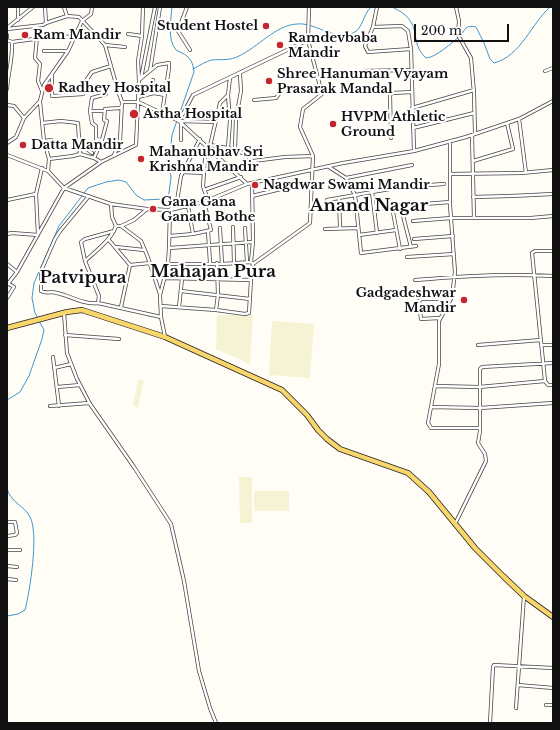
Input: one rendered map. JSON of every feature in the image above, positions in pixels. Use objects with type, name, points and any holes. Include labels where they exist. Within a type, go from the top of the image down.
[{"type":"main road","points":[[7,328],[64,312],[82,310],[165,337],[282,390],[294,400],[326,439],[336,446],[358,456],[408,473],[429,492],[475,548],[524,596],[553,617]]},
{"type":"street","points":[[18,7],[18,20]]},
{"type":"street","points":[[7,29],[33,7]]},
{"type":"street","points":[[45,7],[46,23]]},
{"type":"street","points":[[64,7],[67,16]]},
{"type":"street","points":[[48,171],[49,159],[44,141],[40,101],[44,85],[68,51],[82,21],[91,14],[92,7]]},
{"type":"street","points":[[140,80],[138,61],[142,36],[143,7]]},
{"type":"street","points":[[7,298],[14,287],[8,285],[17,272],[64,188],[101,162],[136,145],[140,80],[155,7]]},
{"type":"street","points":[[150,71],[160,7]]},
{"type":"street","points":[[187,7],[178,31],[190,50]]},
{"type":"street","points":[[168,264],[252,263],[310,223],[313,156],[300,127],[303,109],[322,94],[308,40],[309,7]]},
{"type":"street","points":[[377,7],[373,27],[365,46],[368,52],[411,49]]},
{"type":"street","points":[[456,7],[459,21],[458,35],[471,58],[474,90],[474,218]]},
{"type":"street","points":[[7,29],[43,25],[67,16],[79,17],[105,45],[122,102],[120,141],[114,156]]},
{"type":"street","points":[[373,27],[402,26],[408,31],[411,49],[414,151]]},
{"type":"street","points":[[128,34],[142,36]]},
{"type":"street","points":[[7,35],[7,40],[12,42],[34,39],[37,37],[35,58],[40,64],[38,81],[43,92]]},
{"type":"street","points":[[49,36],[74,37]]},
{"type":"street","points":[[181,140],[179,122],[193,95],[230,77],[240,74],[308,40]]},
{"type":"street","points":[[7,89],[8,73],[13,54],[12,42]]},
{"type":"street","points":[[105,45],[125,47]]},
{"type":"street","points":[[44,51],[68,51]]},
{"type":"street","points":[[140,80],[157,65],[169,63],[162,114]]},
{"type":"street","points":[[84,82],[92,72],[111,66]]},
{"type":"street","points":[[545,71],[553,68]]},
{"type":"street","points":[[362,71],[411,70]]},
{"type":"street","points":[[52,74],[52,96],[83,94]]},
{"type":"street","points":[[234,149],[236,118],[241,91],[240,74]]},
{"type":"street","points":[[228,148],[230,121],[228,95],[230,77]]},
{"type":"street","points":[[153,80],[154,93]]},
{"type":"street","points":[[254,100],[276,98],[281,92],[320,86]]},
{"type":"street","points":[[412,108],[474,90]]},
{"type":"street","points":[[391,138],[390,95],[412,92]]},
{"type":"street","points":[[138,97],[154,93],[165,95]]},
{"type":"street","points":[[102,140],[96,139],[96,126],[92,123],[90,111],[92,98],[106,94]]},
{"type":"street","points":[[208,200],[203,186],[208,146],[216,122],[220,103],[228,95]]},
{"type":"street","points":[[7,143],[16,137],[24,118],[40,101]]},
{"type":"street","points":[[7,155],[48,171],[64,188],[77,191],[111,204],[147,209],[170,210],[204,202],[247,184],[328,166],[414,151],[473,135],[519,119],[553,101]]},
{"type":"street","points":[[122,102],[138,102],[179,122],[208,146],[247,184]]},
{"type":"street","points":[[7,105],[14,106],[24,118]]},
{"type":"street","points":[[94,158],[102,140],[107,121],[104,120],[105,109],[120,108],[122,106]]},
{"type":"street","points":[[90,111],[105,112]]},
{"type":"street","points":[[413,128],[474,113]]},
{"type":"street","points":[[519,119],[526,173]]},
{"type":"street","points":[[42,123],[61,121],[78,123],[80,154]]},
{"type":"street","points":[[179,122],[216,122]]},
{"type":"street","points":[[473,161],[513,149],[507,123]]},
{"type":"street","points":[[160,294],[168,264],[170,210],[177,201],[181,176],[200,139]]},
{"type":"street","points":[[44,141],[52,140]]},
{"type":"street","points":[[450,141],[450,202],[455,277],[451,299],[439,318],[440,364],[428,423],[431,428],[480,428]]},
{"type":"street","points":[[79,144],[92,153]]},
{"type":"street","points":[[208,146],[234,149],[246,154],[245,162],[285,157],[313,156]]},
{"type":"street","points":[[49,159],[80,154],[94,158],[101,162]]},
{"type":"street","points":[[346,178],[412,165]]},
{"type":"street","points":[[183,172],[204,171],[218,166]]},
{"type":"street","points":[[328,166],[346,178],[354,195],[361,253],[416,246]]},
{"type":"street","points":[[38,235],[36,194],[42,168]]},
{"type":"street","points":[[450,174],[526,173],[553,170]]},
{"type":"street","points":[[204,190],[241,177]]},
{"type":"street","points":[[161,306],[247,314],[249,312],[254,242],[252,183]]},
{"type":"street","points":[[327,200],[402,187],[444,184]]},
{"type":"street","points":[[252,196],[289,187]]},
{"type":"street","points":[[372,192],[377,233]]},
{"type":"street","points":[[7,200],[36,194]]},
{"type":"street","points":[[473,197],[553,194]]},
{"type":"street","points":[[88,195],[60,231],[42,268],[42,292],[56,292],[90,304],[98,303],[121,307],[161,317]]},
{"type":"street","points":[[339,198],[340,228]]},
{"type":"street","points":[[204,202],[211,230],[208,231],[210,264]]},
{"type":"street","points":[[412,205],[450,202]]},
{"type":"street","points":[[85,261],[108,239],[114,231],[116,226],[112,217],[111,204]]},
{"type":"street","points":[[374,209],[392,207],[400,204],[411,247]]},
{"type":"street","points":[[188,206],[193,234]]},
{"type":"street","points":[[392,207],[400,248]]},
{"type":"street","points":[[116,226],[121,226],[134,220],[147,209]]},
{"type":"street","points":[[413,221],[451,218],[531,218],[553,216]]},
{"type":"street","points":[[121,226],[140,241],[145,250],[160,294],[161,317],[165,337]]},
{"type":"street","points":[[233,227],[234,263]]},
{"type":"street","points":[[220,228],[222,264]]},
{"type":"street","points":[[245,228],[247,262]]},
{"type":"street","points":[[324,229],[358,228]]},
{"type":"street","points":[[359,236],[396,230]]},
{"type":"street","points":[[98,303],[99,296],[85,261],[81,242],[85,239],[114,231]]},
{"type":"street","points":[[170,236],[208,231]]},
{"type":"street","points":[[7,234],[38,235]]},
{"type":"street","points":[[414,239],[453,236]]},
{"type":"street","points":[[108,239],[130,265]]},
{"type":"street","points":[[169,248],[254,242]]},
{"type":"street","points":[[115,247],[145,250]]},
{"type":"street","points":[[553,251],[533,252],[545,381],[548,385],[553,385]]},
{"type":"street","points":[[407,257],[454,254]]},
{"type":"street","points":[[130,265],[150,263]]},
{"type":"street","points":[[216,310],[218,295],[217,263]]},
{"type":"street","points":[[7,264],[17,272]]},
{"type":"street","points":[[121,307],[130,265]]},
{"type":"street","points":[[415,280],[534,274],[553,276]]},
{"type":"street","points":[[165,278],[251,280]]},
{"type":"street","points":[[179,307],[182,278]]},
{"type":"street","points":[[181,291],[250,299]]},
{"type":"street","points":[[439,318],[421,319],[419,301],[421,299],[451,299]]},
{"type":"street","points":[[87,312],[90,304]]},
{"type":"street","points":[[64,312],[67,353],[89,403],[134,467],[171,524],[184,581],[199,671],[216,723]]},
{"type":"street","points":[[65,335],[119,339]]},
{"type":"street","points":[[478,345],[541,340]]},
{"type":"street","points":[[542,346],[553,345]]},
{"type":"street","points":[[53,357],[59,406]]},
{"type":"street","points":[[455,525],[486,461],[485,454],[478,443],[480,428],[479,370],[482,367],[553,363]]},
{"type":"street","points":[[54,368],[71,364]]},
{"type":"street","points":[[435,386],[479,387],[545,381]]},
{"type":"street","points":[[56,387],[80,385]]},
{"type":"street","points":[[50,406],[89,403]]},
{"type":"street","points":[[431,407],[480,408],[553,403]]},
{"type":"street","points":[[7,522],[15,522],[17,534],[7,536]]},
{"type":"street","points":[[7,550],[20,550]]},
{"type":"street","points":[[7,566],[17,567]]},
{"type":"street","points":[[7,579],[16,580]]},
{"type":"street","points":[[516,708],[524,596]]},
{"type":"street","points":[[490,723],[494,665],[553,668]]},
{"type":"street","points":[[518,685],[553,688]]},
{"type":"street","points":[[546,705],[553,706]]},
{"type":"shaded area","points":[[217,315],[253,315],[250,364],[216,349]]},
{"type":"shaded area","points":[[272,321],[314,324],[310,378],[269,375]]},
{"type":"shaded area","points":[[138,379],[144,380],[138,408],[133,405]]},
{"type":"shaded area","points":[[239,477],[252,477],[252,523],[240,523]]},
{"type":"shaded area","points":[[254,491],[289,491],[289,511],[254,511]]},
{"type":"waterway","points":[[84,193],[88,188],[106,182],[119,180],[126,182],[136,195],[144,200],[164,199],[169,193],[171,177],[169,164],[172,135],[194,72],[191,60],[176,50],[171,41],[170,29],[172,7]]},
{"type":"waterway","points":[[193,69],[212,60],[235,58],[274,32],[289,25],[304,24],[339,35],[353,33],[359,28],[366,13],[371,7]]},
{"type":"waterway","points":[[392,7],[409,19],[413,25],[420,52],[426,58],[439,53],[460,36],[466,28],[472,26],[476,27],[490,59],[494,63],[511,54],[519,47],[543,14],[550,7]]},
{"type":"waterway","points":[[38,318],[35,313],[32,298],[34,283],[59,226],[82,196]]},
{"type":"waterway","points":[[7,400],[20,392],[29,376],[44,330],[39,321]]},
{"type":"waterway","points":[[7,489],[12,498],[30,517],[33,525],[34,536],[33,562],[25,610],[18,614],[7,616]]},
{"type":"place","name":"Student Hostel","points":[[266,26]]},
{"type":"place","name":"Ram Mandir","points":[[25,35]]},
{"type":"place","name":"Ramdevbaba Mandir","points":[[280,45]]},
{"type":"place","name":"Shree Hanuman Vyayam Prasarak Mandal","points":[[269,81]]},
{"type":"place","name":"Radhey Hospital","points":[[49,88]]},
{"type":"place","name":"Astha Hospital","points":[[134,114]]},
{"type":"place","name":"HVPM Athletic Ground","points":[[333,124]]},
{"type":"place","name":"Datta Mandir","points":[[23,145]]},
{"type":"place","name":"Mahanubhav Sri Krishna Mandir","points":[[141,159]]},
{"type":"place","name":"Nagdwar Swami Mandir","points":[[255,185]]},
{"type":"place","name":"Gana Gana Ganath Bothe","points":[[153,209]]},
{"type":"place","name":"Gadgadeshwar Mandir","points":[[464,300]]},
{"type":"district","name":"Anand Nagar","points":[[369,206]]},
{"type":"district","name":"Mahajan Pura","points":[[213,272]]},
{"type":"district","name":"Patvipura","points":[[83,278]]}]
